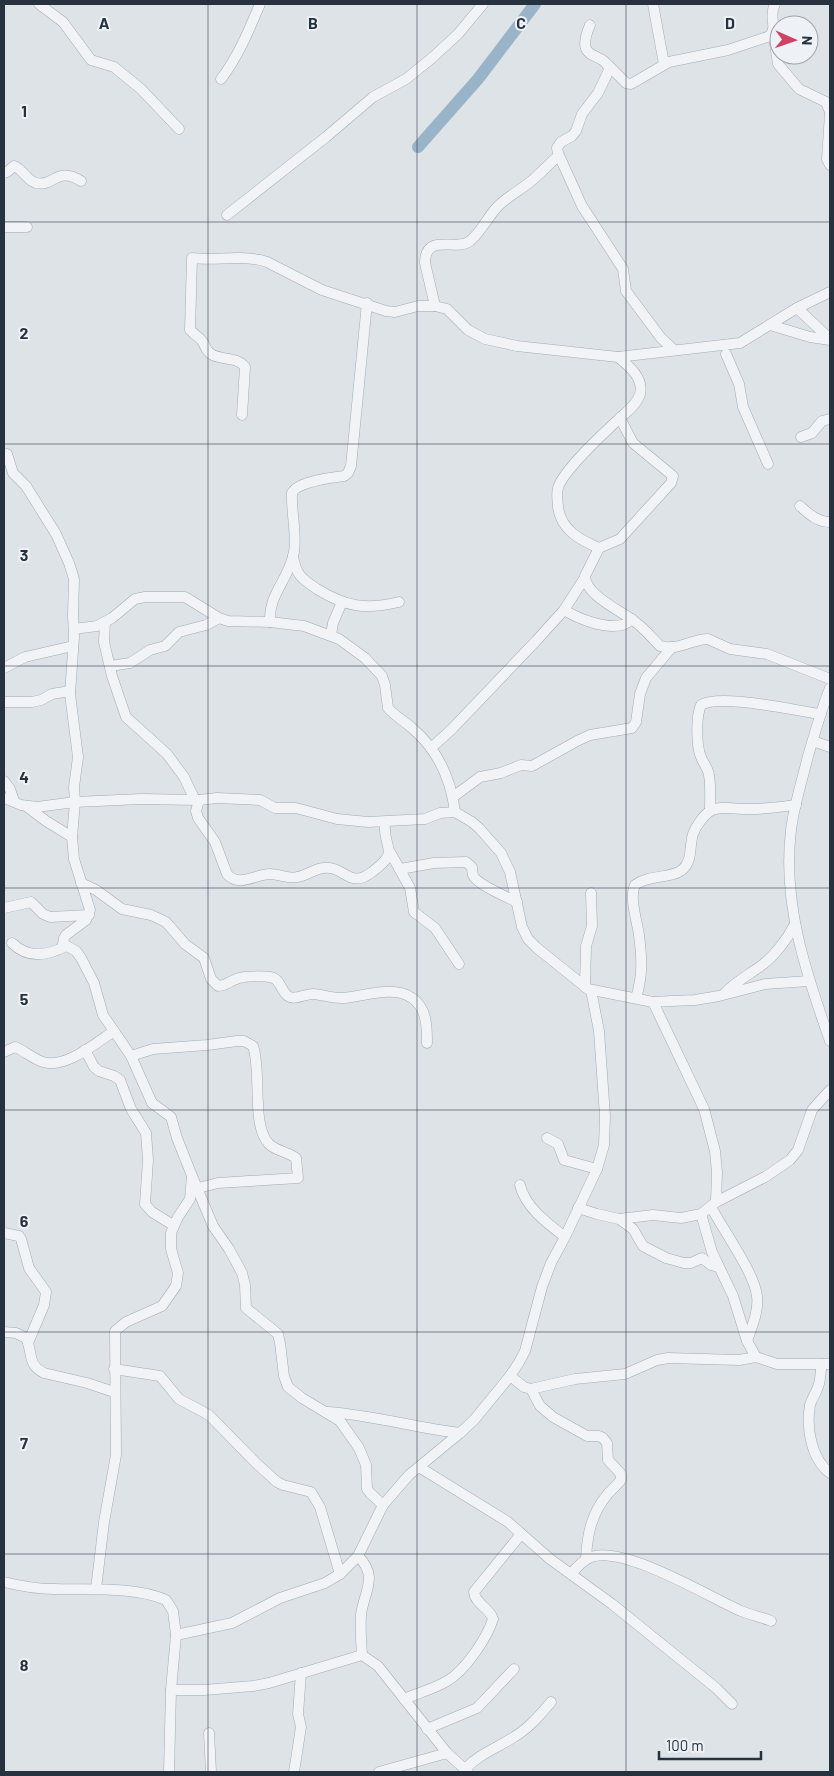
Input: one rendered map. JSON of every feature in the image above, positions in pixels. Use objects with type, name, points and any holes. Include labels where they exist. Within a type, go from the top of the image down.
[{"type":"street","points":[[39,4],[63,22],[91,60],[114,67],[141,89],[179,129]]},
{"type":"street","points":[[221,79],[229,70],[260,4]]},
{"type":"street","points":[[227,214],[326,137],[373,97],[406,79],[432,58],[458,34],[483,4]]},
{"type":"street","points":[[653,4],[664,64]]},
{"type":"street","points":[[590,25],[585,38],[585,46],[589,53],[608,65],[626,83],[631,84],[664,64],[728,50],[769,36]]},
{"type":"street","points":[[608,65],[608,73],[598,93],[583,111],[574,134],[558,145],[558,156],[569,175],[582,206],[623,269],[626,292],[661,338],[673,349]]},
{"type":"street","points":[[779,65],[794,85],[803,93],[826,102],[830,113],[827,159],[830,164]]},
{"type":"street","points":[[435,306],[425,263],[426,255],[431,247],[436,244],[461,244],[470,240],[499,205],[531,181],[558,156]]},
{"type":"street","points":[[4,173],[14,166],[20,168],[30,180],[37,183],[47,182],[64,175],[73,176],[81,181]]},
{"type":"street","points":[[4,227],[27,227]]},
{"type":"street","points":[[242,415],[245,367],[237,361],[210,354],[203,342],[190,330],[192,258],[258,259],[268,262],[322,290],[390,312],[418,306],[435,306],[447,310],[468,330],[485,339],[525,347],[618,357],[673,349],[735,344],[745,340],[797,308],[830,292]]},
{"type":"street","points":[[367,304],[351,466],[348,473],[344,476],[314,481],[294,489],[292,498],[293,555],[302,580],[328,596],[342,602],[370,607],[399,602]]},
{"type":"street","points":[[797,308],[830,339]]},
{"type":"street","points":[[770,325],[810,337],[830,339]]},
{"type":"street","points":[[698,347],[726,354],[740,347],[745,340]]},
{"type":"street","points":[[726,354],[739,384],[743,407],[768,464]]},
{"type":"street","points":[[599,548],[570,532],[565,526],[559,512],[557,489],[564,476],[636,403],[640,394],[640,387],[632,368],[618,357]]},
{"type":"street","points":[[432,748],[528,651],[564,610],[584,579],[599,548],[620,539],[671,483],[673,476],[634,443],[620,418]]},
{"type":"street","points":[[801,438],[812,433],[822,422],[830,419]]},
{"type":"street","points":[[8,454],[13,472],[22,480],[56,534],[69,563],[75,583],[70,691],[78,757],[74,787],[75,802],[72,837],[74,859],[90,910],[89,915],[82,924],[66,935],[63,941],[66,946],[76,951],[81,958],[94,983],[100,1009],[131,1056],[152,1102],[170,1117],[213,1226],[230,1249],[242,1273],[247,1310],[278,1334],[284,1376],[288,1387],[344,1425],[362,1452],[366,1465],[367,1489],[383,1505]]},
{"type":"street","points":[[800,506],[815,518],[823,522],[830,522]]},
{"type":"street","points":[[270,622],[270,604],[293,555]]},
{"type":"street","points":[[584,579],[588,586],[603,601],[632,619],[659,645],[685,646],[708,638],[730,649],[767,654],[830,679]]},
{"type":"street","points":[[74,629],[91,628],[105,622],[135,598],[185,597],[220,618],[233,621],[270,622],[304,626],[331,635],[352,647],[378,671],[385,685],[388,708],[413,728],[432,748],[446,773],[455,812]]},
{"type":"street","points":[[331,635],[333,623],[342,602]]},
{"type":"street","points":[[564,610],[583,621],[610,625],[622,625],[632,619]]},
{"type":"street","points":[[110,666],[130,663],[150,650],[165,646],[176,634],[206,625],[220,618]]},
{"type":"street","points":[[105,622],[104,642],[126,717],[167,754],[184,777],[197,800],[196,811],[198,818],[215,842],[227,874],[233,878],[250,880],[271,874],[298,877],[325,867],[354,879],[359,879],[373,872],[384,862],[390,852]]},
{"type":"street","points":[[4,668],[25,657],[73,646]]},
{"type":"street","points":[[453,797],[480,777],[501,774],[521,765],[532,766],[590,735],[632,728],[636,722],[640,694],[646,678],[672,647]]},
{"type":"street","points":[[830,688],[813,741],[796,805],[790,845],[795,924],[809,981],[830,1041]]},
{"type":"street","points":[[4,702],[32,702],[52,694],[70,691]]},
{"type":"street","points":[[710,811],[709,777],[698,745],[698,720],[701,705],[713,701],[735,702],[821,714]]},
{"type":"street","points":[[813,741],[830,747]]},
{"type":"street","points":[[4,781],[10,788],[14,801]]},
{"type":"street","points":[[4,798],[25,806],[72,837]]},
{"type":"street","points":[[25,806],[37,808],[75,802],[141,799],[197,800],[217,798],[260,800],[275,808],[304,810],[336,819],[368,822],[425,819],[440,813],[455,812],[480,829],[501,853],[510,872],[522,927],[528,939],[588,988],[653,1002],[695,1000],[765,984],[809,981]]},
{"type":"street","points":[[636,998],[642,976],[639,934],[633,895],[635,885],[647,878],[677,872],[684,868],[691,853],[694,832],[710,811],[718,808],[747,809],[796,805]]},
{"type":"street","points":[[385,822],[384,835],[390,852],[410,888],[414,912],[435,928],[459,964]]},
{"type":"street","points":[[400,869],[434,863],[466,862],[472,867],[475,879],[517,902]]},
{"type":"street","points":[[81,883],[100,893],[122,909],[151,915],[166,922],[180,940],[204,958],[211,979],[218,986],[241,978],[270,977],[277,980],[288,996],[292,998],[312,994],[342,998],[396,992],[407,994],[422,1009],[427,1027],[427,1043]]},
{"type":"street","points":[[176,1635],[232,1623],[280,1598],[325,1582],[340,1574],[358,1556],[383,1505],[419,1467],[460,1433],[510,1376],[525,1351],[542,1287],[551,1263],[597,1169],[604,1145],[605,1116],[597,1021],[588,988],[586,946],[592,926],[591,893]]},
{"type":"street","points":[[4,908],[28,902],[33,903],[41,912],[50,917],[89,915]]},
{"type":"street","points":[[723,995],[734,983],[759,968],[770,957],[795,924]]},
{"type":"street","points":[[12,943],[18,949],[31,954],[48,954],[66,946]]},
{"type":"street","points":[[653,1002],[704,1109],[715,1151],[714,1204],[755,1288],[756,1312],[747,1341]]},
{"type":"street","points":[[4,1052],[15,1048],[42,1062],[57,1063],[85,1050],[114,1032]]},
{"type":"street","points":[[131,1056],[153,1049],[207,1045],[237,1040],[244,1040],[253,1046],[257,1067],[260,1127],[269,1144],[296,1158],[298,1178],[218,1183],[198,1188]]},
{"type":"street","points":[[85,1050],[94,1067],[99,1072],[117,1078],[124,1088],[131,1109],[144,1128],[147,1139],[148,1169],[145,1204],[152,1212],[173,1225]]},
{"type":"street","points":[[578,1208],[619,1219],[646,1215],[681,1218],[701,1214],[714,1204],[765,1177],[790,1160],[798,1150],[812,1110],[830,1090]]},
{"type":"street","points":[[547,1138],[558,1144],[564,1160],[597,1169]]},
{"type":"street","points":[[96,1588],[104,1522],[116,1455],[114,1335],[117,1328],[126,1322],[162,1306],[176,1286],[178,1273],[170,1243],[173,1225],[190,1199],[192,1176]]},
{"type":"street","points":[[520,1185],[523,1195],[531,1205],[565,1237]]},
{"type":"street","points":[[701,1214],[706,1236],[718,1267],[733,1296],[747,1341],[756,1357]]},
{"type":"street","points":[[619,1219],[633,1229],[643,1246],[666,1258],[684,1263],[691,1263],[700,1258],[718,1267]]},
{"type":"street","points":[[4,1233],[18,1236],[21,1239],[29,1268],[46,1292],[44,1305],[28,1343]]},
{"type":"street","points":[[4,1332],[21,1335],[26,1338],[34,1366],[44,1374],[87,1383],[114,1392]]},
{"type":"street","points":[[510,1376],[524,1387],[531,1389],[575,1379],[626,1374],[662,1358],[739,1360],[756,1357],[777,1364],[826,1364],[811,1404],[809,1422],[814,1452],[819,1462],[830,1473]]},
{"type":"street","points":[[114,1369],[160,1376],[179,1399],[210,1415],[277,1482],[311,1492],[320,1506],[340,1574]]},
{"type":"street","points":[[531,1389],[540,1406],[553,1417],[587,1436],[603,1438],[607,1443],[608,1460],[621,1474],[621,1480],[604,1498],[593,1516],[587,1537],[586,1560]]},
{"type":"street","points":[[326,1412],[355,1414],[432,1430],[460,1433]]},
{"type":"street","points":[[419,1467],[501,1517],[716,1688],[732,1704]]},
{"type":"street","points":[[404,1699],[446,1682],[458,1672],[471,1656],[493,1619],[491,1612],[475,1597],[474,1592],[521,1534]]},
{"type":"street","points":[[358,1556],[368,1569],[370,1577],[361,1617],[362,1655]]},
{"type":"street","points":[[571,1574],[591,1557],[600,1556],[626,1559],[662,1573],[744,1612],[771,1621]]},
{"type":"street","points":[[4,1582],[34,1588],[96,1588],[148,1595],[166,1600],[173,1612],[176,1635],[171,1690],[169,1772]]},
{"type":"street","points":[[362,1655],[378,1666],[447,1753],[466,1771],[481,1755],[520,1734],[552,1702]]},
{"type":"street","points":[[171,1690],[244,1688],[269,1683],[362,1655]]},
{"type":"street","points":[[428,1729],[477,1708],[514,1669]]},
{"type":"street","points":[[294,1772],[302,1727],[298,1714],[301,1673]]},
{"type":"street","points":[[209,1733],[211,1772]]},
{"type":"street","points":[[379,1772],[447,1753]]},
{"type":"waterway","points":[[418,147],[478,79],[535,4]]}]
